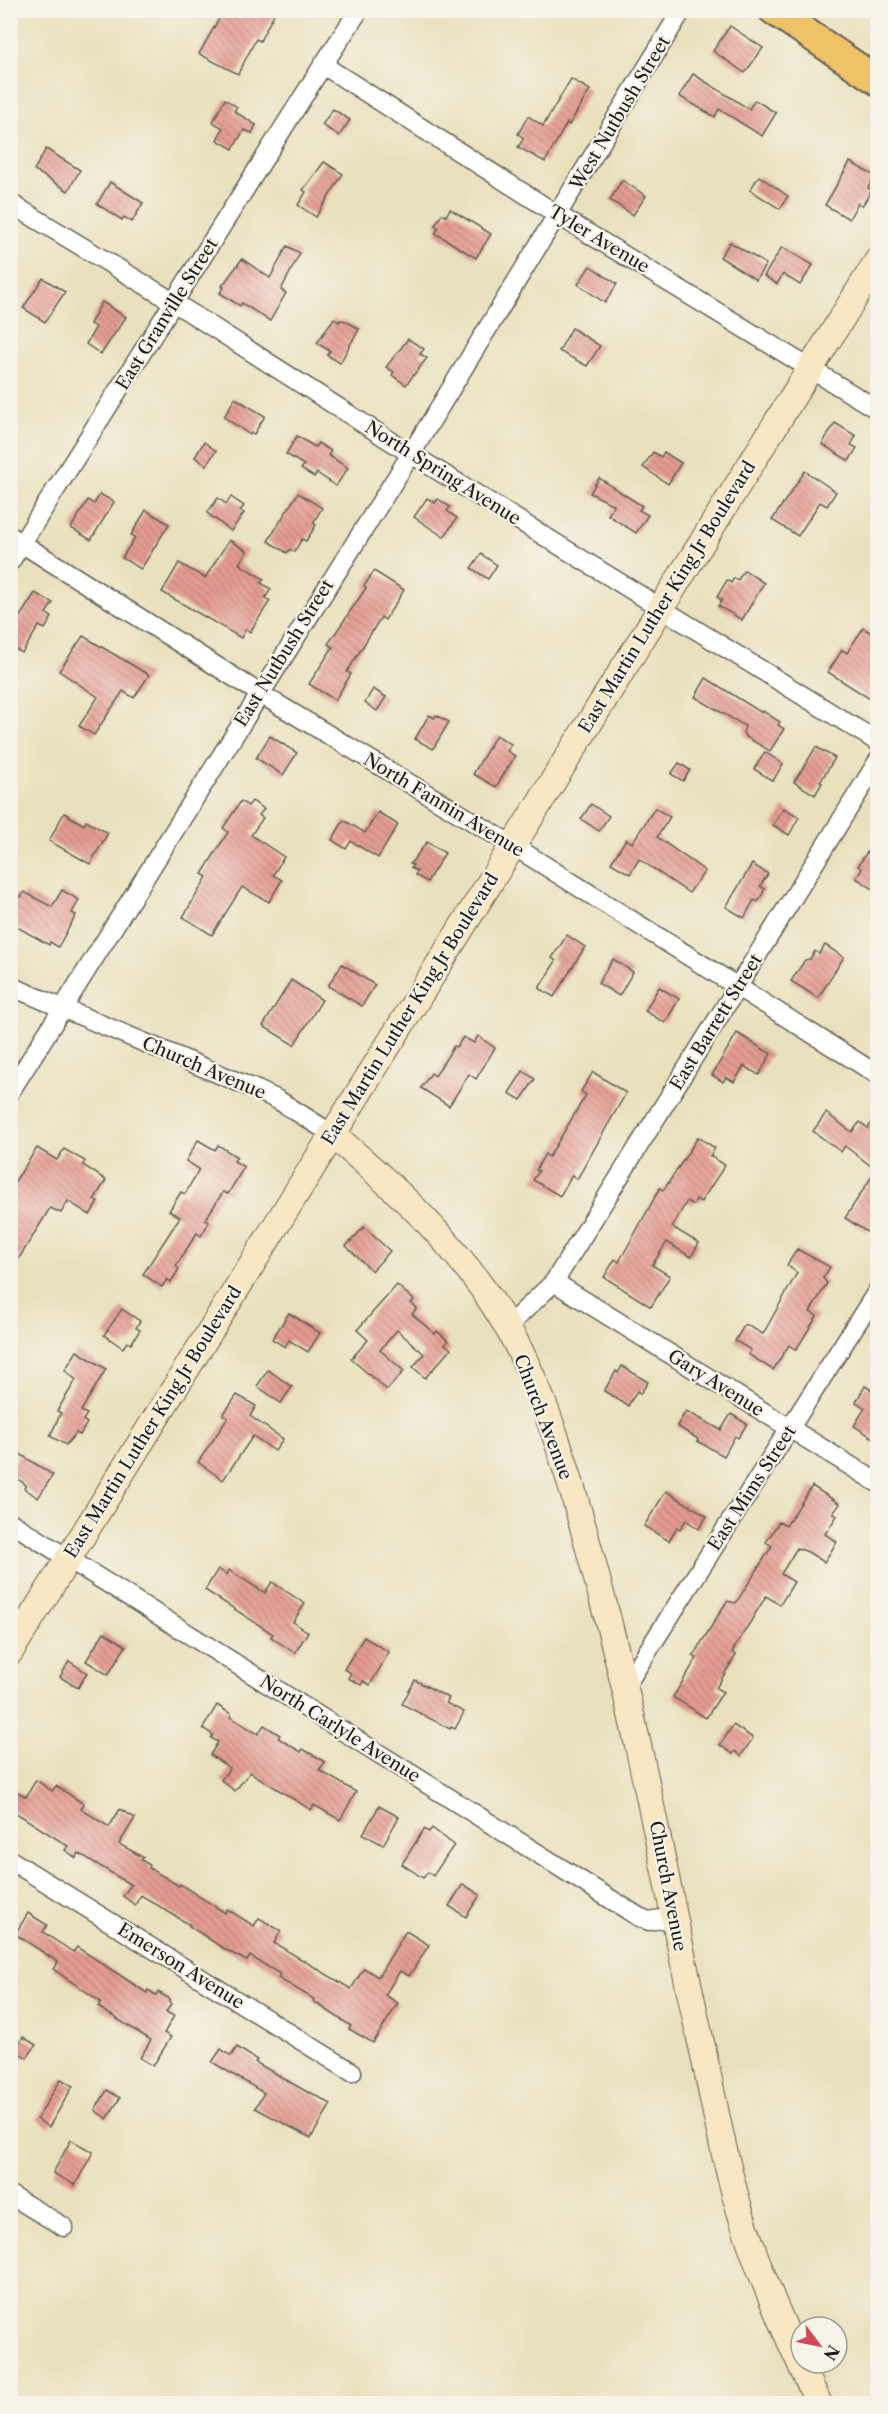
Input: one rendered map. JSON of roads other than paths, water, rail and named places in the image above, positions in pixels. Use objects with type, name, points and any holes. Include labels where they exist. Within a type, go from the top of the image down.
[{"type":"main road","points":[[773,10],[878,81]]},
{"type":"main road","name":"East Martin Luther King Jr Boulevard","points":[[10,1652],[878,260]]},
{"type":"main road","name":"Church Avenue","points":[[332,1134],[401,1194],[429,1222],[477,1280],[507,1327],[537,1392],[586,1535],[626,1685],[715,2109],[744,2223],[774,2304],[819,2403]]},
{"type":"street","name":"East Granville Street","points":[[10,562],[16,540],[175,303],[359,10]]},
{"type":"street","name":"West Nutbush Street","points":[[558,214],[682,10]]},
{"type":"street","name":"Tyler Avenue","points":[[323,64],[558,214],[878,411]]},
{"type":"street","name":"North Spring Avenue","points":[[10,203],[175,303],[411,454],[878,742]]},
{"type":"street","name":"East Nutbush Street","points":[[10,1092],[411,454],[558,214]]},
{"type":"street","name":"North Fannin Avenue","points":[[16,540],[259,693],[512,845],[736,988],[878,1075]]},
{"type":"street","name":"East Barrett Street","points":[[507,1327],[554,1282],[878,761]]},
{"type":"street","name":"Church Avenue","points":[[10,986],[257,1090],[278,1100],[332,1134]]},
{"type":"street","name":"Gary Avenue","points":[[554,1282],[878,1483]]},
{"type":"street","name":"East Mims Street","points":[[626,1685],[878,1290]]},
{"type":"street","name":"North Carlyle Avenue","points":[[10,1522],[639,1917],[649,1921],[673,1917]]},
{"type":"street","name":"Emerson Avenue","points":[[10,1860],[352,2072]]},
{"type":"street","points":[[10,2194],[64,2227]]}]
